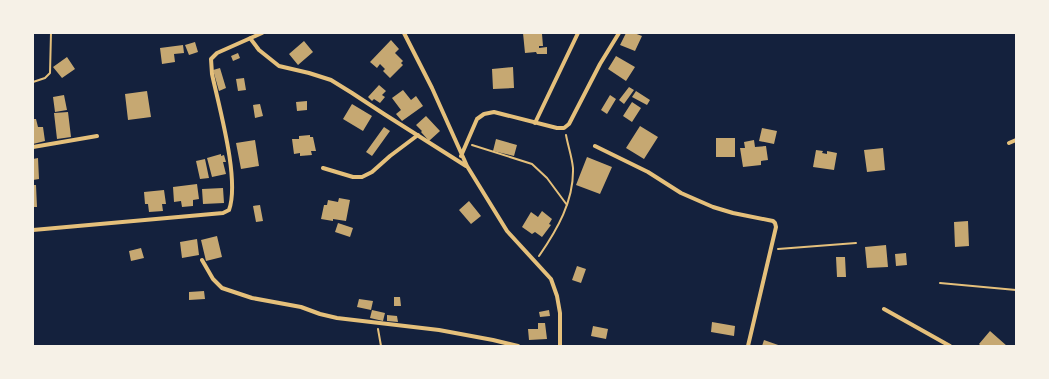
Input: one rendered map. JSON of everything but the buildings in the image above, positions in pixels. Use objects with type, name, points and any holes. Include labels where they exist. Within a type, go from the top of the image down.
[{"type":"street","points":[[33,230],[223,213],[228,210],[231,203],[232,172],[212,74],[211,59],[217,53],[262,33]]},
{"type":"street","points":[[404,33],[432,88],[466,166],[507,231],[551,279],[557,296],[560,313],[560,346]]},
{"type":"street","points":[[535,123],[578,33]]},
{"type":"street","points":[[461,156],[477,119],[484,114],[494,112],[535,123],[564,128],[569,124],[600,64],[620,33]]},
{"type":"street","points":[[250,38],[259,50],[279,66],[331,80],[466,166]]},
{"type":"street","points":[[323,168],[353,177],[362,177],[372,172],[418,135]]},
{"type":"street","points":[[33,147],[97,136]]},
{"type":"street","points":[[1009,143],[1016,140]]},
{"type":"street","points":[[594,146],[648,172],[681,193],[713,207],[733,213],[773,221],[776,227],[748,346]]},
{"type":"street","points":[[202,260],[213,279],[222,288],[233,293],[301,307],[337,318],[439,330],[518,346]]},
{"type":"street","points":[[884,309],[950,346]]},
{"type":"path","points":[[33,82],[45,78],[50,73],[52,64],[51,33]]},
{"type":"path","points":[[535,261],[554,234],[567,205],[572,180],[572,168],[564,128]]},
{"type":"path","points":[[466,143],[532,164],[547,178],[567,205]]},
{"type":"path","points":[[770,249],[856,243]]},
{"type":"path","points":[[940,283],[1016,290]]},
{"type":"path","points":[[377,322],[381,346]]}]
